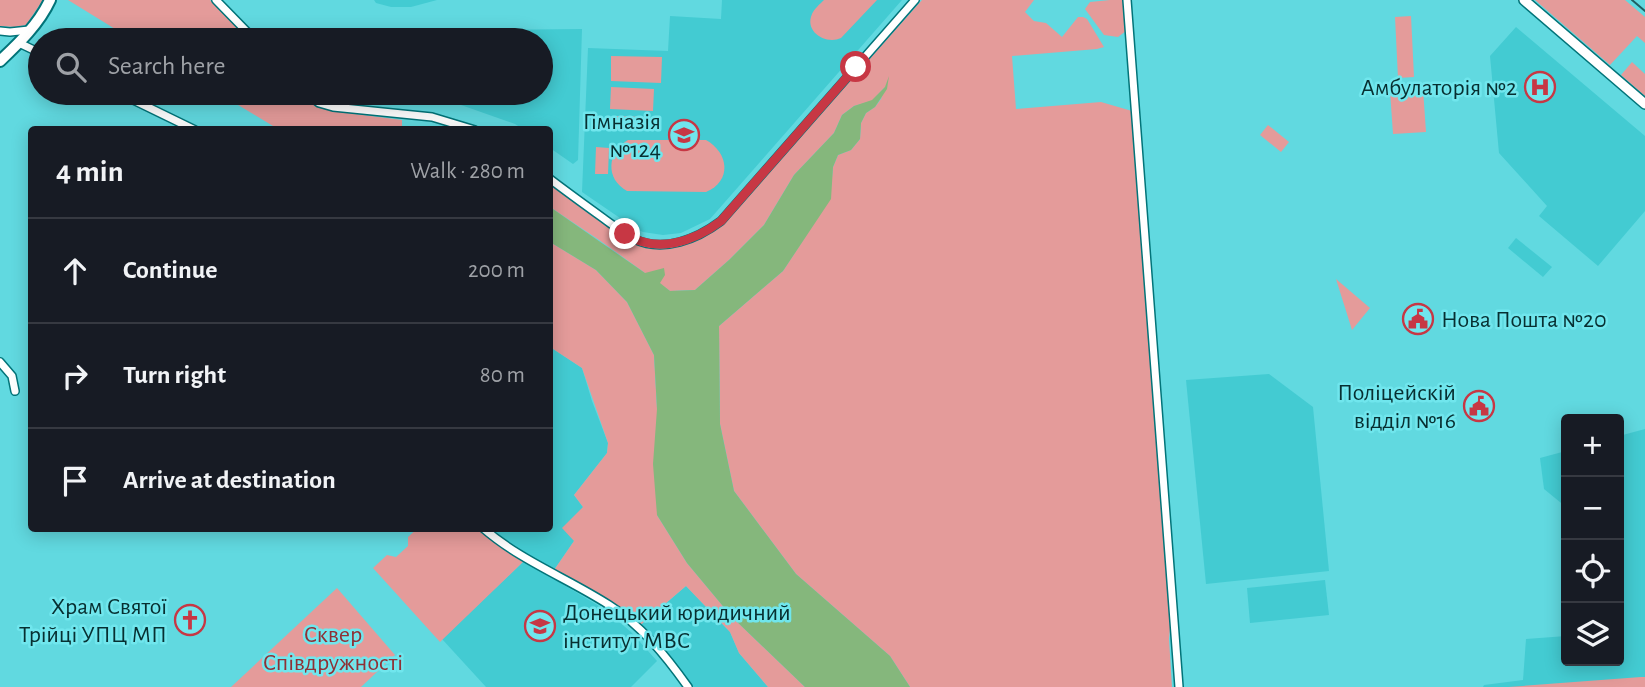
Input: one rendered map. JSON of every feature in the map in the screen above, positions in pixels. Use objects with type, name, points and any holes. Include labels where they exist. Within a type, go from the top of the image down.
[{"type":"main road","points":[[32,28],[50,0]]},
{"type":"main road","points":[[0,56],[19,43],[28,32]]},
{"type":"street","points":[[216,0],[243,28]]},
{"type":"street","points":[[553,181],[625,234],[642,242],[664,245],[684,242],[709,230],[721,221],[915,0]]},
{"type":"street","points":[[1127,0],[1179,687]]},
{"type":"street","points":[[1524,0],[1645,104]]},
{"type":"street","points":[[0,30],[28,30]]},
{"type":"street","points":[[19,43],[28,47]]},
{"type":"street","points":[[144,105],[187,126]]},
{"type":"street","points":[[326,105],[432,117],[462,126]]},
{"type":"street","points":[[0,362],[12,376],[15,391]]},
{"type":"street","points":[[488,532],[508,548],[622,614],[667,657],[688,687]]},
{"type":"shaded area","points":[[374,0],[437,0],[411,7],[391,7]]},
{"type":"shaded area","name":"Гімназія №124","points":[[722,0],[902,0],[710,219],[681,233],[663,235],[643,232],[582,192],[588,48],[668,51],[670,16],[721,19]]},
{"type":"shaded area","name":"Амбулаторія №2","points":[[1516,27],[1645,136],[1645,211],[1598,266],[1539,216],[1547,206],[1499,153],[1490,56]]},
{"type":"shaded area","points":[[553,29],[582,29],[578,160],[573,164],[553,150],[553,126],[518,126],[461,105],[553,105]]},
{"type":"shaded area","points":[[889,76],[887,89],[875,107],[866,113],[861,123],[860,139],[851,150],[838,155],[833,167],[831,199],[783,271],[719,326],[720,424],[734,491],[796,574],[890,656],[910,687],[805,687],[732,617],[687,563],[657,515],[653,464],[657,409],[654,355],[627,302],[596,270],[553,244],[553,209],[645,273],[664,268],[665,275],[660,283],[670,291],[695,290],[764,225],[794,175],[834,133],[842,115],[854,106],[872,100],[885,87]]},
{"type":"shaded area","points":[[1516,238],[1552,267],[1543,277],[1508,248]]},
{"type":"shaded area","points":[[553,349],[582,368],[608,443],[607,453],[574,495],[583,507],[574,541],[552,573],[488,532],[553,532]]},
{"type":"shaded area","points":[[1269,374],[1313,407],[1329,571],[1206,584],[1186,380]]},
{"type":"shaded area","points":[[1645,429],[1645,687],[1483,687],[1523,680],[1526,639],[1561,636],[1561,666],[1624,666],[1624,435]]},
{"type":"shaded area","points":[[1561,452],[1561,503],[1544,489],[1540,458]]},
{"type":"shaded area","name":"Донецький юридичний інститут МВС","points":[[524,561],[604,609],[631,632],[657,661],[631,687],[486,687],[442,639]]},
{"type":"shaded area","points":[[1325,580],[1329,615],[1250,623],[1247,588]]},
{"type":"shaded area","points":[[686,586],[730,632],[739,653],[768,687],[688,687],[637,628]]},
{"type":"green space","points":[[0,0],[43,0],[26,25],[15,27],[0,26]]},
{"type":"green space","points":[[68,0],[210,0],[237,28],[114,28]]},
{"type":"green space","points":[[824,0],[877,0],[841,38],[829,40],[814,31],[810,20]]},
{"type":"green space","points":[[922,0],[1034,0],[1025,12],[1034,21],[1046,23],[1062,37],[1078,17],[1087,19],[1104,47],[1012,56],[1016,109],[1101,102],[1132,111],[1171,617],[1169,639],[1172,687],[910,687],[890,656],[796,574],[734,491],[720,424],[719,326],[783,271],[830,199],[833,167],[838,155],[851,150],[860,139],[861,123],[866,113],[881,99],[885,87],[872,101],[854,106],[842,115],[834,133],[794,175],[764,225],[695,290],[670,291],[553,209],[553,185],[624,239],[644,247],[680,246],[703,237],[723,224]]},
{"type":"green space","points":[[1124,0],[1126,31],[1118,37],[1104,35],[1085,9],[1090,2]]},
{"type":"green space","points":[[1535,0],[1625,0],[1645,17],[1645,43],[1637,36],[1610,65]]},
{"type":"green space","points":[[1411,16],[1414,77],[1398,78],[1395,17]]},
{"type":"green space","points":[[611,56],[662,57],[661,83],[611,81]]},
{"type":"green space","points":[[1632,62],[1645,74],[1645,96],[1621,75]]},
{"type":"green space","points":[[611,87],[654,89],[653,111],[610,109]]},
{"type":"green space","points":[[1423,89],[1426,132],[1393,134],[1390,91]]},
{"type":"green space","points":[[238,105],[317,105],[332,111],[402,120],[402,126],[273,126]]},
{"type":"green space","points":[[612,116],[648,117],[648,130],[612,129]]},
{"type":"green space","points":[[1268,125],[1289,142],[1281,152],[1260,135]]},
{"type":"green space","points":[[628,140],[706,140],[723,159],[723,174],[720,181],[706,192],[627,191],[615,180],[611,166],[616,151]]},
{"type":"green space","points":[[596,147],[609,148],[608,174],[595,174]]},
{"type":"green space","points":[[553,244],[596,270],[627,302],[654,355],[657,515],[687,563],[732,617],[805,687],[768,687],[739,653],[730,632],[686,586],[637,628],[623,614],[552,573],[574,541],[562,528],[583,507],[574,495],[607,453],[608,443],[582,368],[553,349]]},
{"type":"green space","points":[[1336,279],[1370,308],[1352,330]]},
{"type":"green space","points":[[414,532],[485,532],[524,561],[440,642],[373,568],[387,555],[396,557],[408,546],[408,537]]},
{"type":"green space","name":"Сквер Співдружності","points":[[337,588],[395,655],[361,687],[231,687]]},
{"type":"green space","points":[[1645,677],[1645,687],[1508,687]]},
{"type":"tram line","points":[[1632,0],[1645,11]]},
{"type":"place","name":"Амбулаторія №2","points":[[1540,87]]},
{"type":"place","name":"Гімназія №124","points":[[684,135]]},
{"type":"place","name":"Нова Пошта №20","points":[[1418,319]]},
{"type":"place","name":"Поліцейскій відділ №16","points":[[1479,406]]},
{"type":"place","name":"Храм Святої Трійці УПЦ МП","points":[[190,620]]},
{"type":"place","name":"Донецький юридичний інститут МВС","points":[[540,626]]},
{"type":"route","points":[[625,234],[642,242],[664,245],[684,242],[709,230],[721,221],[856,67]]}]
